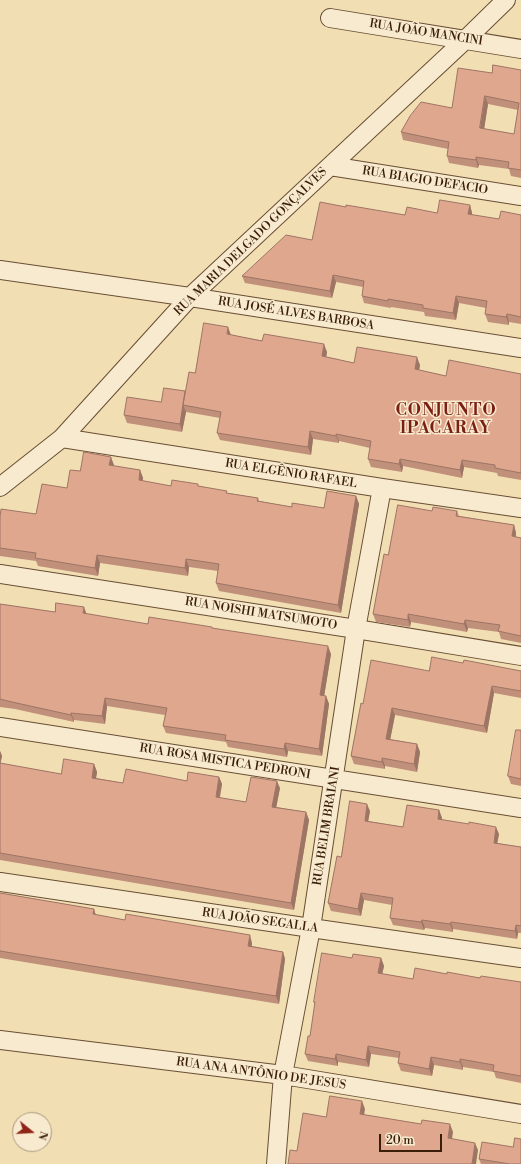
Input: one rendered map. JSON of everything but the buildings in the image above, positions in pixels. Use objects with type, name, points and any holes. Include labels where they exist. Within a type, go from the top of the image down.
[{"type":"street","name":"RUA MARIA DELGADO GONÇALVES","points":[[0,487],[62,438],[190,297],[506,0]]},
{"type":"street","name":"RUA JOÃO MANCINI","points":[[330,18],[521,49]]},
{"type":"street","name":"RUA BIAGIO DEFACIO","points":[[330,166],[521,196]]},
{"type":"street","name":"RUA JOSÉ ALVES BARBOSA","points":[[0,270],[190,297],[521,348]]},
{"type":"street","name":"RUA ELGÊNIO RAFAEL","points":[[62,438],[521,508]]},
{"type":"street","name":"RUA BELIM BRAIANI","points":[[276,1164],[283,1075],[311,928],[356,629],[382,488]]},
{"type":"street","name":"RUA NOISHI MATSUMOTO","points":[[0,574],[521,656]]},
{"type":"street","name":"RUA ROSA MISTICA PEDRONI","points":[[0,727],[521,808]]},
{"type":"street","name":"RUA JOÃO SEGALLA","points":[[0,882],[521,958]]},
{"type":"street","name":"RUA ANA ANTÔNIO DE JESUS","points":[[0,1040],[283,1075],[521,1114]]},
{"type":"district","name":"CONJUNTO IPACARAY","points":[[446,420]]}]
